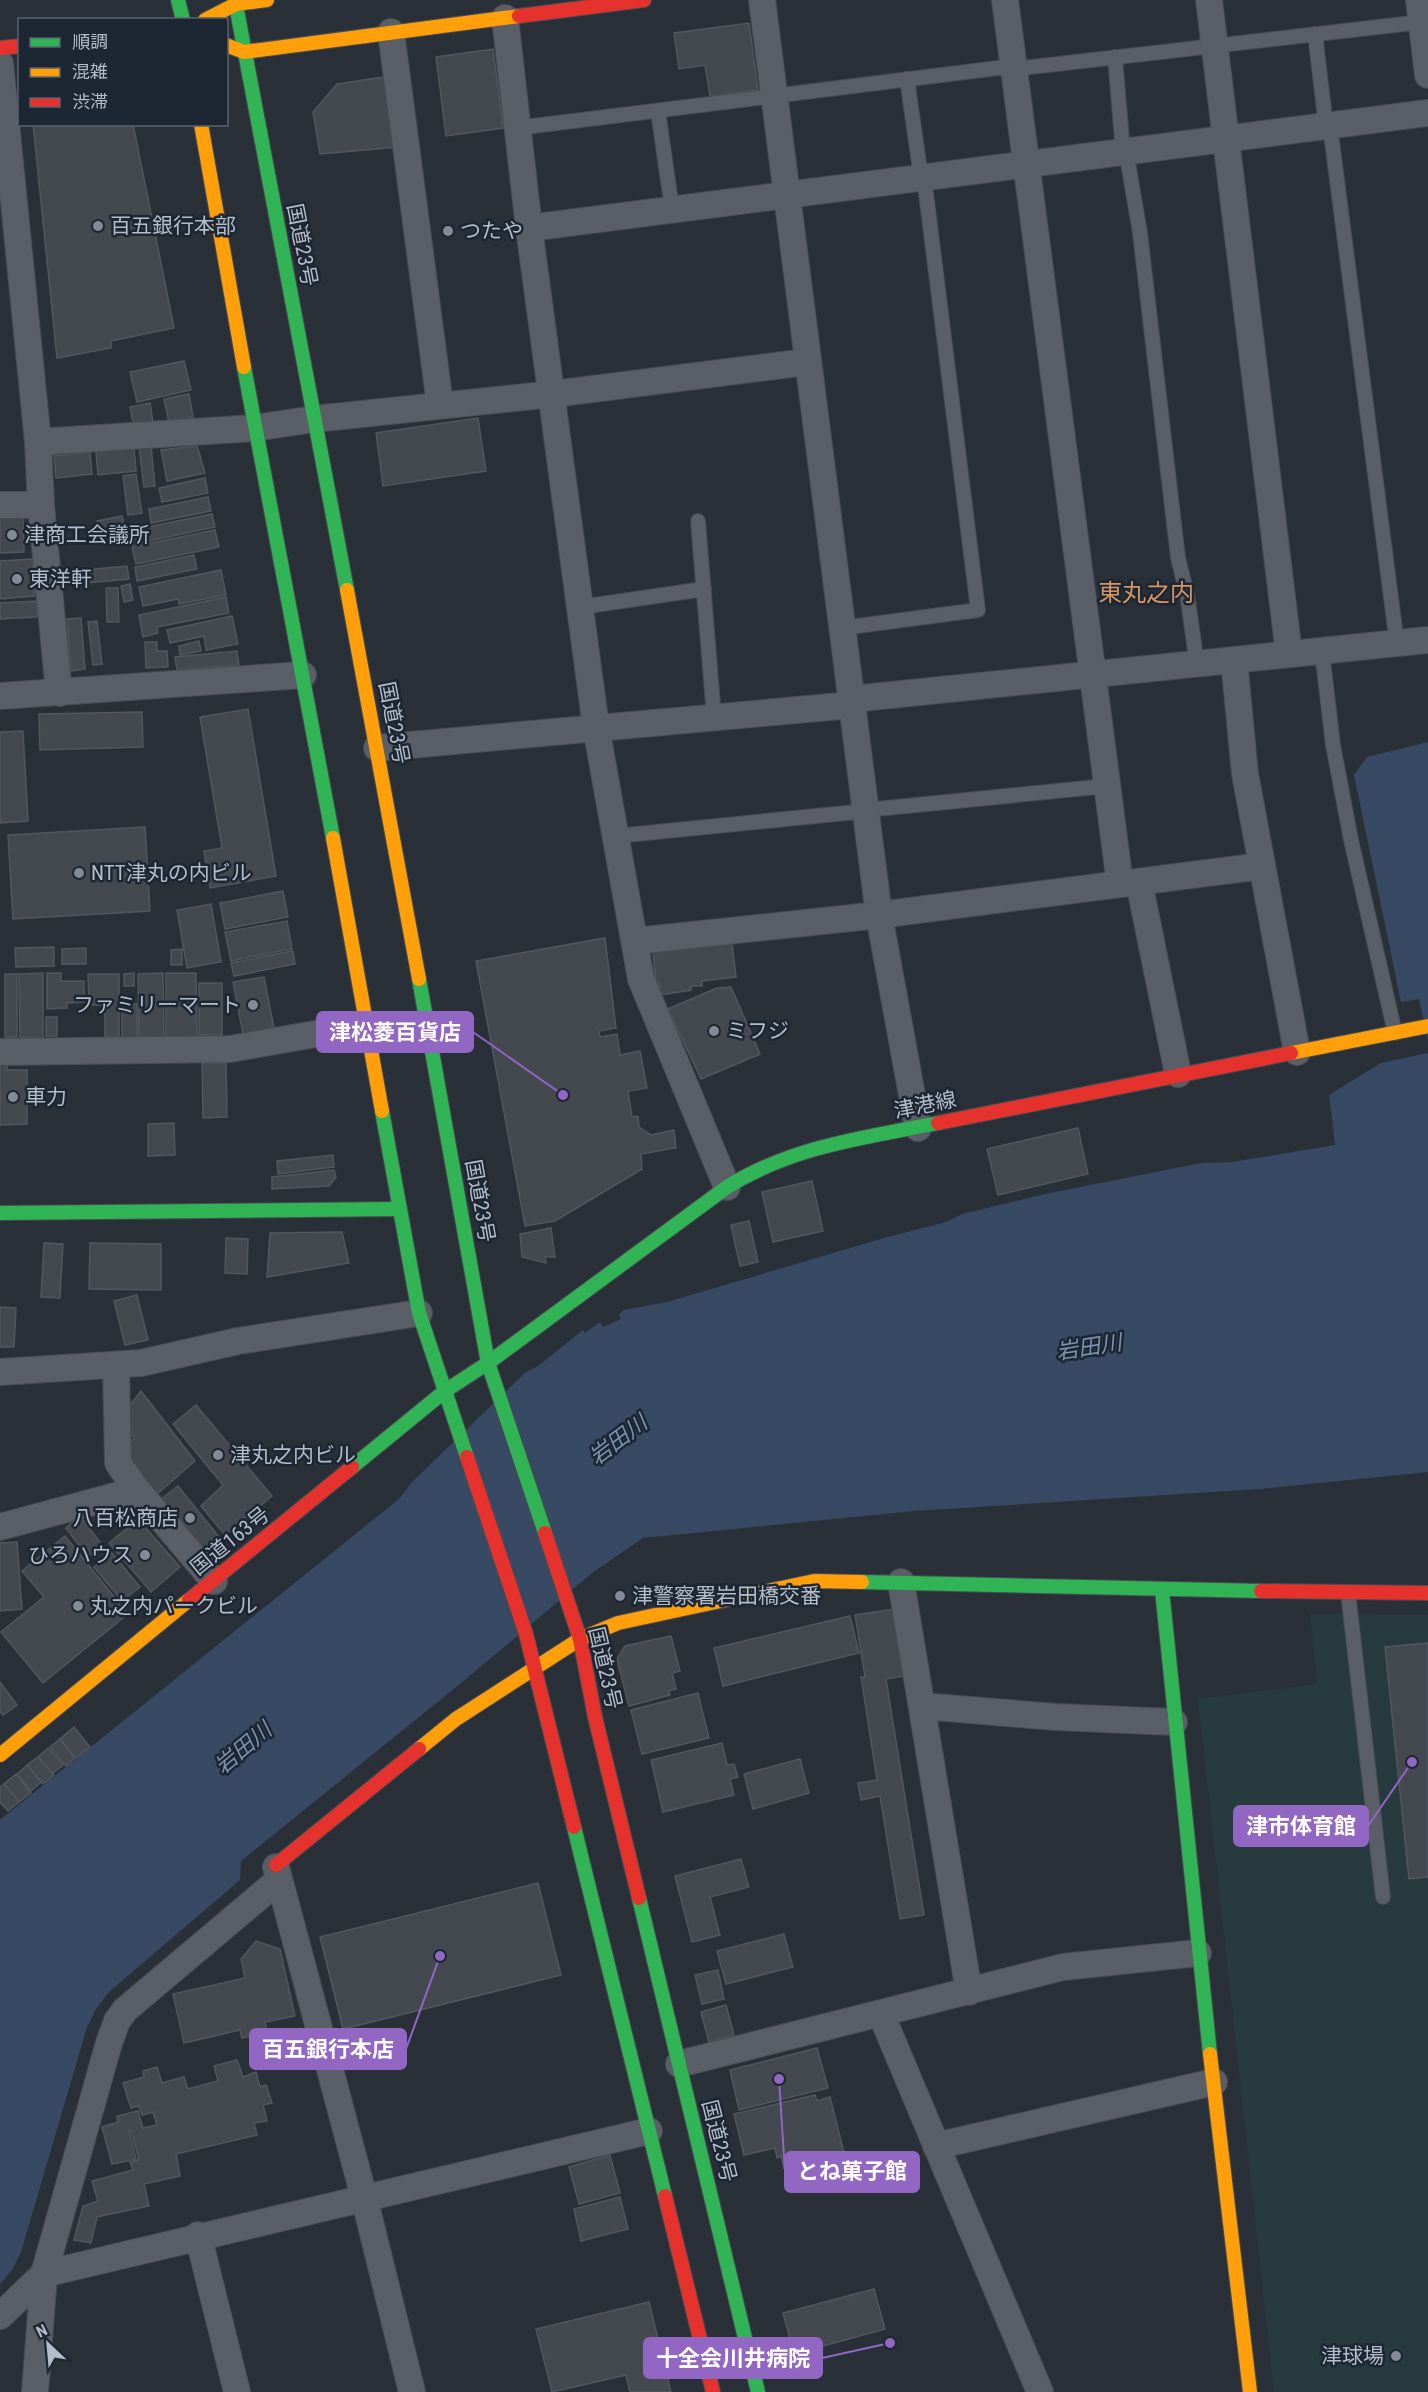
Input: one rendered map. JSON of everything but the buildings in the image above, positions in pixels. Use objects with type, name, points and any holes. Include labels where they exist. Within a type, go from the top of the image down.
[{"type":"main road","points":[[178,0],[182,18]]},
{"type":"main road","points":[[208,18],[235,2],[267,0]]},
{"type":"main road","points":[[228,46],[244,52],[504,18],[540,7],[644,0]]},
{"type":"main road","name":"国道23号","points":[[235,2],[377,748],[488,1363],[580,1639],[595,1717],[758,2392]]},
{"type":"main road","points":[[0,48],[18,46]]},
{"type":"main road","points":[[201,126],[418,1313],[526,1634],[713,2392]]},
{"type":"main road","name":"津港線","points":[[488,1363],[727,1187],[748,1173],[772,1162],[809,1149],[1428,1026]]},
{"type":"main road","points":[[0,1213],[399,1209]]},
{"type":"main road","name":"国道163号","points":[[0,1755],[488,1363]]},
{"type":"main road","points":[[277,1873],[456,1719],[580,1639],[618,1623],[814,1581],[1162,1590],[1428,1593]]},
{"type":"main road","points":[[1162,1590],[1198,1953],[1250,2392]]},
{"type":"street","points":[[762,0],[789,194],[807,362],[879,915],[918,1128]]},
{"type":"street","points":[[1005,0],[1107,786],[1178,1074]]},
{"type":"street","points":[[1209,0],[1289,654]]},
{"type":"street","points":[[1420,11],[1428,75]]},
{"type":"street","points":[[504,18],[528,228],[553,394],[596,727],[641,979],[727,1187]]},
{"type":"street","points":[[391,32],[440,405]]},
{"type":"street","points":[[0,63],[38,442],[41,505],[59,693]]},
{"type":"street","points":[[528,228],[1428,113]]},
{"type":"street","points":[[38,442],[255,428],[314,419],[553,394],[807,362]]},
{"type":"street","points":[[0,505],[41,505]]},
{"type":"street","points":[[377,748],[714,717],[1428,640]]},
{"type":"street","points":[[1234,660],[1245,774],[1297,1052]]},
{"type":"street","points":[[0,696],[303,675]]},
{"type":"street","points":[[635,941],[879,915],[1262,866]]},
{"type":"street","points":[[0,1052],[230,1049],[367,1025]]},
{"type":"street","points":[[0,1372],[141,1363],[238,1341],[418,1313]]},
{"type":"street","points":[[116,1366],[118,1463],[137,1490],[214,1581]]},
{"type":"street","points":[[0,1527],[137,1490]]},
{"type":"street","points":[[901,1582],[969,1992]]},
{"type":"street","points":[[922,1706],[1174,1722]]},
{"type":"street","points":[[35,2392],[44,2274],[117,2021],[125,2010],[277,1873],[364,2197],[412,2392]]},
{"type":"street","points":[[679,2064],[1064,1967],[1198,1953]]},
{"type":"street","points":[[881,2014],[1040,2392]]},
{"type":"street","points":[[936,2146],[1214,2082]]},
{"type":"street","points":[[0,2316],[44,2274],[198,2235],[649,2131]]},
{"type":"street","points":[[198,2235],[235,2392]]},
{"type":"lane","points":[[517,128],[907,79],[1315,34],[1420,11]]},
{"type":"lane","points":[[1315,34],[1397,644]]},
{"type":"lane","points":[[1115,57],[1125,151],[1140,234],[1141,258],[1178,558],[1187,594],[1197,664]]},
{"type":"lane","points":[[842,628],[978,610],[922,177],[907,79]]},
{"type":"lane","points":[[658,111],[672,209]]},
{"type":"lane","points":[[698,521],[714,717]]},
{"type":"lane","points":[[581,607],[704,589]]},
{"type":"lane","points":[[1322,652],[1335,756],[1351,840],[1401,1032]]},
{"type":"lane","points":[[616,836],[1107,786]]},
{"type":"lane","points":[[1348,1592],[1383,1897]]},
{"type":"green space","points":[[1310,1614],[1428,1615],[1428,2392],[1274,2392],[1198,1699],[1317,1684]]},
{"type":"water","points":[[1428,742],[1428,1040],[1419,999],[1401,1002],[1354,775],[1367,757]]},
{"type":"water","name":"岩田川","points":[[1428,1053],[1428,1472],[1260,1489],[914,1511],[643,1538],[592,1573],[466,1679],[241,1861],[240,1880],[109,1992],[96,2009],[87,2027],[21,2252],[12,2270],[0,2284],[0,1820],[399,1499],[413,1481],[526,1372],[538,1366],[583,1330],[585,1333],[600,1322],[603,1327],[621,1319],[619,1314],[624,1310],[667,1302],[946,1222],[962,1214],[1045,1194],[1201,1163],[1232,1162],[1335,1145],[1329,1095],[1381,1063]]},
{"type":"traffic: fast","points":[[178,0],[182,18]]},
{"type":"traffic: fast","points":[[235,0],[347,590]]},
{"type":"traffic: fast","points":[[244,367],[333,838]]},
{"type":"traffic: fast","points":[[419,979],[488,1363],[545,1533]]},
{"type":"traffic: fast","points":[[382,1111],[419,1313],[467,1457]]},
{"type":"traffic: fast","points":[[488,1363],[727,1187],[752,1173],[829,1145],[938,1123]]},
{"type":"traffic: fast","points":[[0,1213],[399,1209]]},
{"type":"traffic: fast","points":[[352,1467],[445,1391],[488,1363]]},
{"type":"traffic: fast","points":[[862,1582],[1261,1591]]},
{"type":"traffic: fast","points":[[1162,1590],[1210,2054]]},
{"type":"traffic: fast","points":[[574,1827],[665,2196]]},
{"type":"traffic: fast","points":[[639,1898],[758,2392]]},
{"type":"traffic: slow","points":[[209,18],[236,4],[267,0]]},
{"type":"traffic: slow","points":[[228,46],[244,52],[519,16]]},
{"type":"traffic: slow","points":[[201,126],[244,367]]},
{"type":"traffic: slow","points":[[347,590],[419,979]]},
{"type":"traffic: slow","points":[[333,838],[382,1111]]},
{"type":"traffic: slow","points":[[1291,1053],[1428,1026]]},
{"type":"traffic: slow","points":[[419,1749],[456,1719],[580,1639],[618,1623],[814,1581],[862,1582]]},
{"type":"traffic: slow","points":[[0,1755],[189,1600]]},
{"type":"traffic: slow","points":[[1210,2054],[1250,2392]]},
{"type":"traffic: jam","points":[[519,16],[644,0]]},
{"type":"traffic: jam","points":[[0,48],[18,46]]},
{"type":"traffic: jam","points":[[938,1123],[1291,1053]]},
{"type":"traffic: jam","points":[[467,1457],[526,1634],[574,1827]]},
{"type":"traffic: jam","points":[[189,1600],[352,1467]]},
{"type":"traffic: jam","points":[[545,1533],[580,1639],[595,1717],[639,1898]]},
{"type":"traffic: jam","points":[[1261,1591],[1428,1593]]},
{"type":"traffic: jam","points":[[276,1865],[419,1749]]},
{"type":"traffic: jam","points":[[665,2196],[713,2392]]},
{"type":"place","name":"百五銀行本部","points":[[98,226]]},
{"type":"place","name":"つたや","points":[[448,231]]},
{"type":"place","name":"津商工会議所","points":[[12,535]]},
{"type":"place","name":"東洋軒","points":[[17,579]]},
{"type":"place","name":"NTT津丸の内ビル","points":[[79,873]]},
{"type":"place","name":"ファミリーマート","points":[[253,1005]]},
{"type":"place","name":"ミフジ","points":[[714,1031]]},
{"type":"place","name":"津松菱百貨店","points":[[563,1095]]},
{"type":"place","name":"車力","points":[[13,1097]]},
{"type":"place","name":"津丸之内ビル","points":[[218,1455]]},
{"type":"place","name":"八百松商店","points":[[190,1518]]},
{"type":"place","name":"ひろハウス","points":[[145,1555]]},
{"type":"place","name":"津警察署岩田橋交番","points":[[620,1596]]},
{"type":"place","name":"丸之内パークビル","points":[[78,1606]]},
{"type":"place","name":"津市体育館","points":[[1412,1762]]},
{"type":"place","name":"百五銀行本店","points":[[440,1956]]},
{"type":"place","name":"とね菓子館","points":[[779,2079]]},
{"type":"place","name":"十全会川井病院","points":[[890,2343]]},
{"type":"place","name":"津球場","points":[[1396,2356]]},
{"type":"district","name":"東丸之内","points":[[1146,593]]}]
